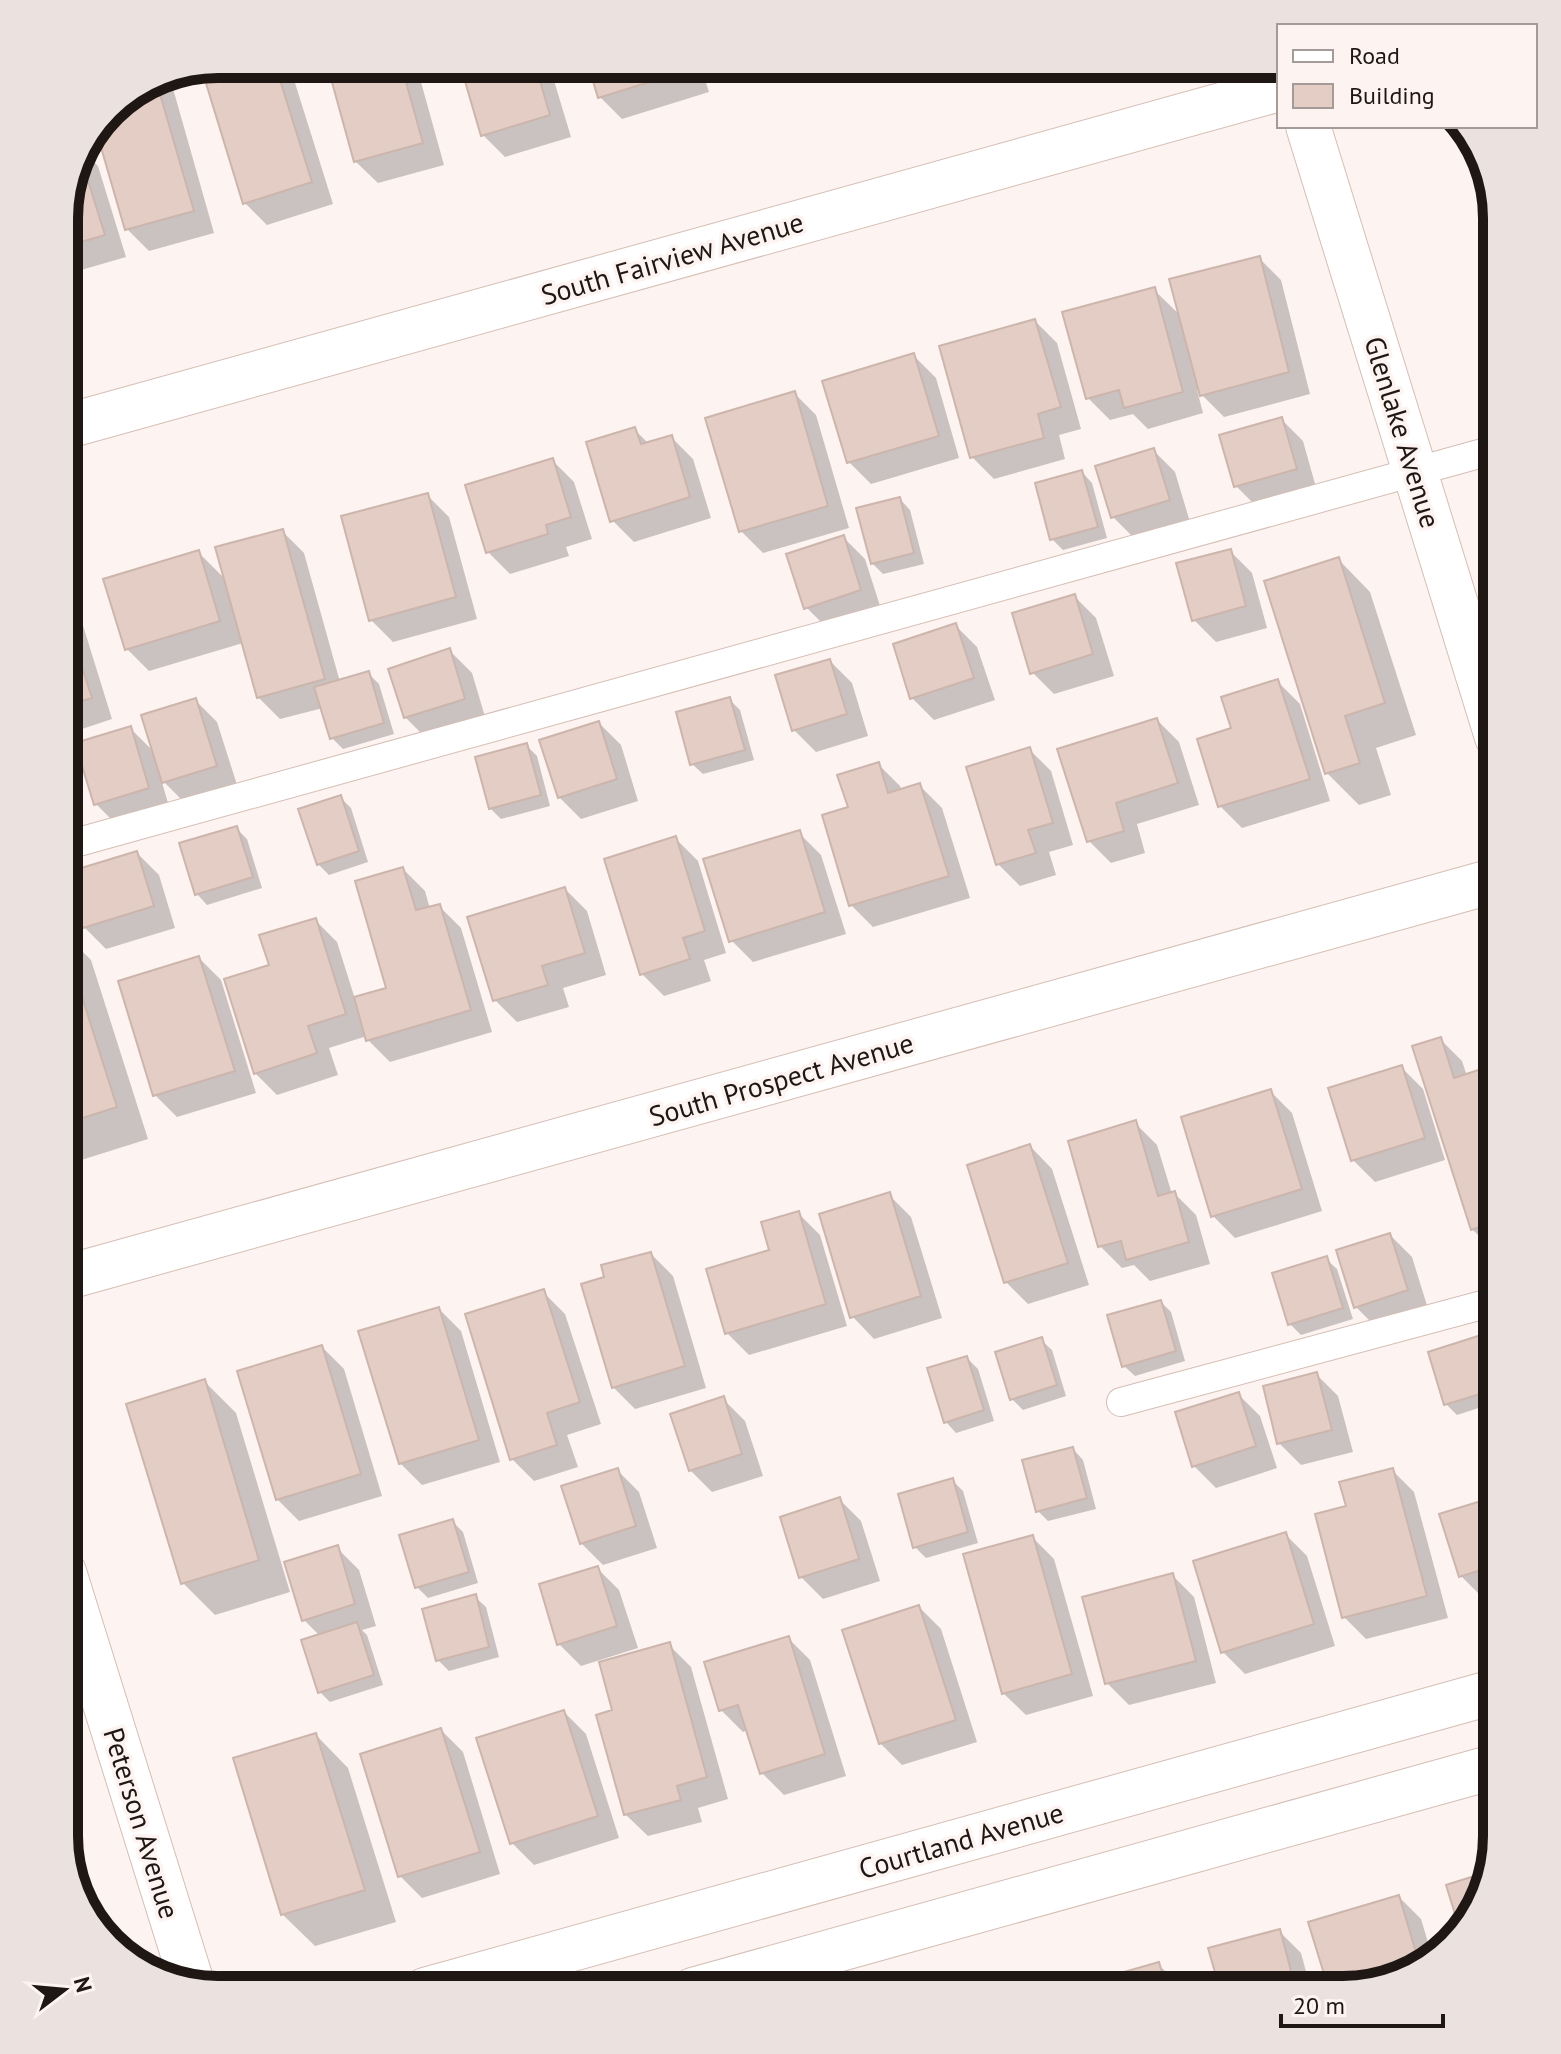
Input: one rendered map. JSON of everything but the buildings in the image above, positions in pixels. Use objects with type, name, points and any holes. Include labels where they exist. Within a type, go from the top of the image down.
[{"type":"street","name":"South Fairview Avenue","points":[[78,423],[1277,90]]},
{"type":"street","name":"Glenlake Avenue","points":[[1309,128],[1483,692]]},
{"type":"street","name":"South Prospect Avenue","points":[[78,1274],[1483,884]]},
{"type":"street","name":"Peterson Avenue","points":[[78,1617],[189,1972]]},
{"type":"street","name":"Courtland Avenue","points":[[475,1976],[1483,1695]]},
{"type":"street","points":[[743,1976],[1483,1770]]},
{"type":"lane","points":[[78,842],[1483,453]]},
{"type":"lane","points":[[1121,1402],[1483,1305]]}]
